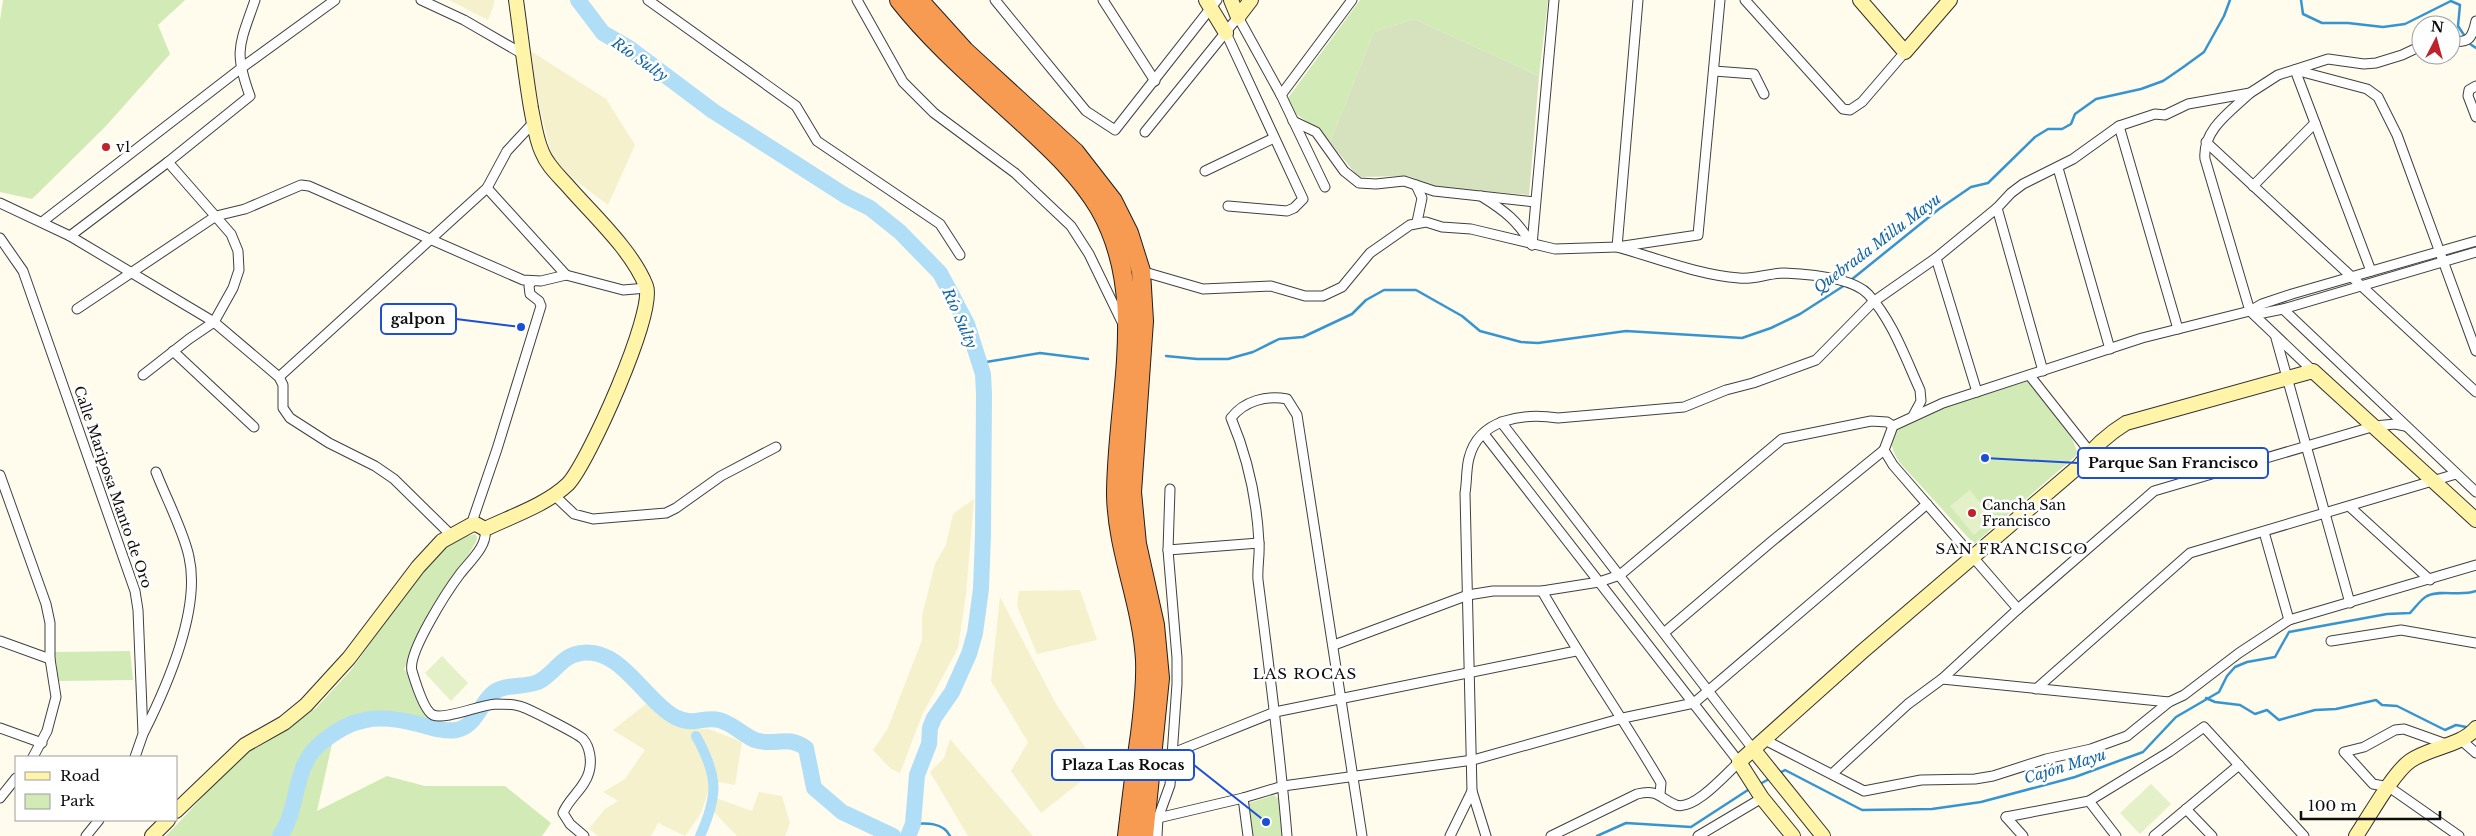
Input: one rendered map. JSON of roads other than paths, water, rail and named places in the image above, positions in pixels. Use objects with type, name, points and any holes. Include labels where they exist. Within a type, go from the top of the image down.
[{"type":"highway","points":[[899,0],[958,62],[1053,151],[1080,181],[1098,207],[1113,238],[1122,265],[1127,293],[1117,474],[1118,518],[1145,661],[1141,723],[1127,836]]},
{"type":"highway","points":[[919,0],[965,51],[1075,152],[1091,171],[1113,201],[1129,233],[1141,270],[1144,321],[1132,492],[1137,544],[1155,625],[1160,678],[1144,836]]},
{"type":"street","points":[[70,236],[168,162],[250,96],[240,69],[239,48],[255,0]]},
{"type":"street","points":[[42,222],[240,69],[335,0]]},
{"type":"street","points":[[421,0],[464,20],[521,53]]},
{"type":"street","points":[[485,529],[554,495],[578,472],[617,388],[642,323],[647,288],[637,269],[618,244],[549,166],[539,145],[521,53],[516,0]]},
{"type":"street","points":[[648,0],[796,106],[817,141],[940,224],[960,255]]},
{"type":"street","points":[[857,0],[904,82],[934,113],[1015,173],[1071,226],[1089,254],[1126,331]]},
{"type":"street","points":[[995,0],[1086,111],[1115,130],[1155,81],[1211,2],[1303,199],[1294,208],[1287,211],[1228,206]]},
{"type":"street","points":[[1103,0],[1155,81]]},
{"type":"street","points":[[1231,0],[1238,17],[1281,95],[1325,187]]},
{"type":"street","points":[[1144,132],[1226,33],[1250,0]]},
{"type":"street","points":[[1281,95],[1352,0]]},
{"type":"street","points":[[1532,245],[1554,0]]},
{"type":"street","points":[[1617,247],[1638,0]]},
{"type":"street","points":[[1141,270],[1203,289],[1271,286],[1305,296],[1323,296],[1342,287],[1370,253],[1417,222],[1426,222],[1451,229],[1471,229],[1555,249],[1617,247],[1698,235],[1720,0]]},
{"type":"street","points":[[1745,0],[1843,108],[1850,110],[1862,102],[1950,0]]},
{"type":"street","points":[[1860,0],[1905,52]]},
{"type":"street","points":[[2461,42],[2471,37],[2476,22]]},
{"type":"street","points":[[2411,51],[2376,63],[2364,64],[2328,59],[2278,75],[2250,93],[2216,126],[2206,142],[2205,160],[2250,311],[2476,520]]},
{"type":"street","points":[[2295,70],[2371,271]]},
{"type":"street","points":[[2295,70],[2367,90],[2378,97],[2397,135],[2476,351]]},
{"type":"street","points":[[1714,71],[1754,74],[1764,94]]},
{"type":"street","points":[[2476,86],[2469,90],[2468,96],[2476,117]]},
{"type":"street","points":[[1486,836],[1472,791],[1466,484],[1469,458],[1484,434],[1501,422],[1518,417],[1539,415],[1558,418],[1684,407],[1726,390],[1753,383],[1816,360],[1873,302],[1936,258],[2024,184],[2058,168],[2119,126],[2155,114],[2164,115],[2188,104],[2250,93]]},
{"type":"street","points":[[1294,121],[1316,132],[1344,171],[1359,183],[1404,182],[1434,191],[1478,194],[1535,202]]},
{"type":"street","points":[[279,377],[487,188],[508,151],[534,122]]},
{"type":"street","points":[[2253,186],[2315,123]]},
{"type":"street","points":[[2119,126],[2178,329]]},
{"type":"street","points":[[1205,171],[1274,138]]},
{"type":"street","points":[[2206,142],[2476,392]]},
{"type":"street","points":[[143,375],[214,322],[233,288],[239,270],[238,251],[231,234],[168,162]]},
{"type":"street","points":[[2058,168],[2110,349]]},
{"type":"street","points":[[77,308],[216,216],[245,208],[300,185],[310,186],[522,280],[532,281],[566,275],[623,290],[647,288]]},
{"type":"street","points":[[1416,185],[1422,198],[1417,222]]},
{"type":"street","points":[[487,188],[566,275]]},
{"type":"street","points":[[1478,194],[1506,212],[1520,225],[1532,245]]},
{"type":"street","points":[[0,203],[70,236],[214,322],[279,377],[283,385],[283,408],[290,418],[394,479],[451,535]]},
{"type":"street","points":[[1997,208],[2043,371]]},
{"type":"street","name":"Calle Mariposa Manto de Oro","points":[[0,238],[23,271],[135,591],[138,610],[143,734],[135,756]]},
{"type":"street","points":[[1665,632],[1884,450],[1893,426],[1913,416],[1977,392],[2110,349],[2250,311],[2270,301],[2476,241]]},
{"type":"street","points":[[1617,247],[1729,277],[1750,279],[1791,274],[1842,280],[1868,294],[1885,314],[1920,390],[1921,401],[1913,416]]},
{"type":"street","points":[[2250,311],[2263,314],[2283,309],[2476,252]]},
{"type":"street","points":[[1936,258],[1977,392]]},
{"type":"street","points":[[471,525],[497,449],[541,306],[539,301],[530,294],[529,286],[532,281]]},
{"type":"street","points":[[2283,309],[2476,492]]},
{"type":"street","points":[[2276,337],[2350,603]]},
{"type":"street","points":[[173,351],[254,427]]},
{"type":"street","points":[[1551,836],[1637,794],[1649,791],[1660,794],[1677,805],[1686,806],[1696,802],[1758,744],[2079,466],[2090,452],[2126,424],[2313,371]]},
{"type":"street","points":[[2030,376],[2090,452]]},
{"type":"street","points":[[1287,836],[1275,712],[1258,577],[1260,543],[1249,476],[1240,441],[1231,418],[1239,407],[1273,396],[1287,399],[1297,415],[1362,836]]},
{"type":"street","points":[[1334,645],[1468,595],[1494,591],[1542,590],[1599,582],[1620,575],[1782,439],[1871,421],[1887,422],[1893,426]]},
{"type":"street","points":[[1501,422],[1709,690],[1758,744],[1776,779],[1823,836]]},
{"type":"street","points":[[1832,774],[1908,704],[1942,679],[2018,609],[2154,491],[2376,426],[2386,424],[2405,426]]},
{"type":"street","points":[[1484,434],[1694,703],[1793,836]]},
{"type":"street","points":[[554,495],[574,514],[593,519],[666,512],[676,508],[721,476],[776,447]]},
{"type":"street","points":[[1884,450],[1893,465],[2018,609]]},
{"type":"street","points":[[143,734],[160,700],[183,636],[191,574],[189,556],[156,472]]},
{"type":"street","points":[[2036,689],[2190,553],[2324,515],[2456,474]]},
{"type":"street","points":[[0,475],[46,604],[50,623],[50,659],[56,697],[42,743],[33,756]]},
{"type":"street","points":[[1157,836],[1158,818],[1170,785],[1178,658],[1168,550],[1170,490]]},
{"type":"street","points":[[1158,818],[1243,798],[1283,786],[1472,760],[1623,718],[1694,703],[1927,504]]},
{"type":"street","points":[[2350,507],[2430,580]]},
{"type":"street","points":[[178,809],[245,745],[284,723],[306,705],[349,658],[418,567],[451,535],[476,524],[485,529]]},
{"type":"street","points":[[485,529],[486,534],[481,548],[460,574],[415,652],[411,668],[428,711],[434,715],[442,717],[467,709],[496,704],[520,706],[582,739],[590,754],[589,771],[586,779],[563,814],[570,824],[584,836]]},
{"type":"street","points":[[2264,532],[2289,620]]},
{"type":"street","points":[[1168,550],[1260,543]]},
{"type":"street","points":[[1758,744],[1832,774],[1864,791],[1921,780],[1975,779],[1993,776],[2046,759],[2091,749],[2127,736],[2169,702],[2184,695],[2239,653],[2289,620],[2476,565]]},
{"type":"street","points":[[1542,590],[1576,651],[1623,718],[1661,783],[1660,794]]},
{"type":"street","points":[[2331,641],[2401,630],[2476,643]]},
{"type":"street","points":[[0,641],[50,659]]},
{"type":"street","points":[[1173,753],[1275,712],[1576,651]]},
{"type":"street","points":[[1942,679],[2169,702]]},
{"type":"street","points":[[2023,836],[2006,817],[2089,801],[2169,752],[2204,727],[2304,836]]},
{"type":"street","points":[[0,728],[42,743]]},
{"type":"street","points":[[2446,744],[2404,729],[2395,730],[2364,747],[2344,752],[2373,784],[2389,787],[2459,836]]},
{"type":"street","points":[[2356,836],[2404,766],[2410,761],[2475,731]]},
{"type":"street","points":[[2460,739],[2476,753]]},
{"type":"street","points":[[2154,836],[2239,765]]},
{"type":"street","points":[[0,798],[15,779]]},
{"type":"street","points":[[1698,836],[1757,790],[1776,779]]},
{"type":"street","points":[[1450,836],[1472,791]]},
{"type":"street","points":[[1243,798],[1248,836]]},
{"type":"street","points":[[2089,801],[2116,836]]},
{"type":"street","points":[[2186,809],[2212,836]]},
{"type":"street","points":[[86,836],[98,821]]},
{"type":"street","points":[[152,836],[167,821]]},
{"type":"waterway","name":"Río Sulty","points":[[578,0],[603,33],[629,48],[713,111],[846,196],[870,208],[900,232],[940,273],[967,324],[983,374],[981,589],[975,633],[969,654],[952,692],[934,718],[930,728],[929,744],[917,775],[913,824],[908,836]]},
{"type":"waterway","name":"Quebrada Millu Mayu","points":[[1851,280],[1939,209],[1971,187],[1988,183],[2035,137],[2048,129],[2062,129],[2071,124],[2075,114],[2096,99],[2141,89],[2163,81],[2204,52],[2224,16],[2230,0]]},
{"type":"waterway","name":"Quebrada Millu Mayu","points":[[2301,0],[2303,14],[2322,23],[2348,23],[2383,27],[2405,24],[2451,1],[2460,5],[2458,26],[2470,44],[2476,48]]},
{"type":"waterway","name":"Quebrada Millu Mayu","points":[[1166,356],[1228,359],[1253,352],[1279,339],[1303,337],[1352,314],[1366,300],[1384,290],[1416,290],[1462,316],[1480,331],[1521,342],[1538,343],[1626,331],[1742,338],[1771,328],[1800,314],[1845,285]]},
{"type":"waterway","name":"Quebrada Millu Mayu","points":[[980,363],[1040,353],[1088,359]]},
{"type":"waterway","name":"Cajón Mayu","points":[[1778,774],[1785,770],[1862,810],[1932,809],[1981,802],[2075,777],[2143,752],[2176,717],[2219,692],[2227,676],[2235,667],[2247,662],[2275,657],[2289,632],[2387,614],[2410,613],[2427,596],[2476,591]]},
{"type":"waterway","points":[[280,836],[291,813],[300,776],[311,753],[320,744],[343,728],[366,720],[391,719],[437,729],[456,730],[468,725],[492,694],[502,688],[538,682],[549,675],[563,661],[581,653],[595,653],[608,658],[631,676],[664,709],[682,720],[719,720],[755,740],[762,742],[786,741],[806,748],[814,788],[842,812],[893,836]]},
{"type":"waterway","points":[[2206,698],[2215,702],[2240,705],[2255,714],[2267,710],[2279,720],[2315,710],[2336,709],[2376,700],[2382,705],[2397,706],[2445,730],[2456,725],[2466,727]]},
{"type":"waterway","points":[[696,736],[709,763],[713,785],[710,808],[700,836]]},
{"type":"waterway","name":"Cajón Mayu","points":[[1758,785],[1771,778]]},
{"type":"waterway","name":"Cajón Mayu","points":[[1597,836],[1626,823],[1691,827],[1751,788]]},
{"type":"waterway","points":[[913,824],[939,826],[947,831],[950,836]]},
{"type":"place","name":"v1","points":[[106,147]]},
{"type":"place","name":"galpon","points":[[521,327]]},
{"type":"place","name":"Parque San Francisco","points":[[1985,458]]},
{"type":"place","name":"Cancha San Francisco","points":[[1972,513]]},
{"type":"place","name":"Plaza Las Rocas","points":[[1266,822]]},
{"type":"district","name":"SAN FRANCISCO","points":[[2012,548]]},
{"type":"district","name":"LAS ROCAS","points":[[1305,673]]}]
